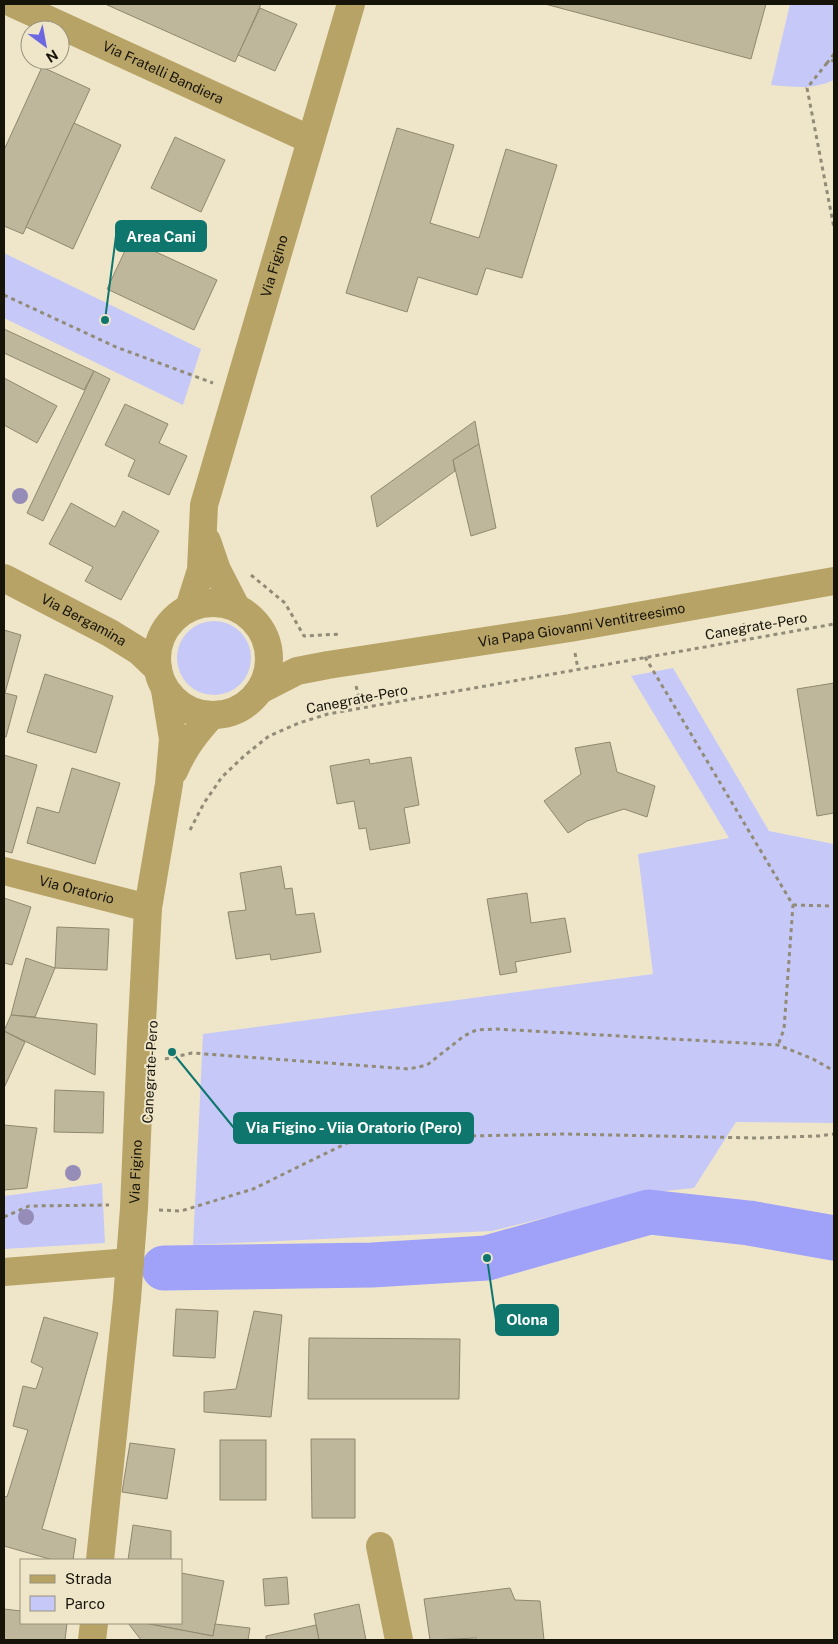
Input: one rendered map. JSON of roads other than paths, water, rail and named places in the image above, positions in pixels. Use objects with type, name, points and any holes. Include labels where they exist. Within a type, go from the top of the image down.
[{"type":"street","name":"Via Fratelli Bandiera","points":[[14,4],[311,140]]},
{"type":"street","name":"Via Figino","points":[[189,608],[201,570],[204,505],[351,4]]},
{"type":"street","name":"Via Figino","points":[[203,531],[217,570],[236,608]]},
{"type":"street","name":"Via Bergamina","points":[[4,578],[110,633],[138,651],[162,679]]},
{"type":"street","name":"Via Papa Giovanni Ventitreesimo","points":[[260,690],[297,671],[339,663],[570,628],[834,581]]},
{"type":"street","points":[[209,603],[224,604],[236,608],[256,622],[265,637],[270,657],[269,669],[260,690],[252,700],[238,710],[225,715],[212,716],[191,712],[181,706],[162,679],[157,651],[160,639],[168,626],[180,613],[189,608],[209,603]]},
{"type":"street","name":"Via Papa Giovanni Ventitreesimo","points":[[265,637],[297,656],[339,663]]},
{"type":"street","name":"Via Figino","points":[[100,1559],[134,1208],[148,908],[169,784],[173,739],[162,679]]},
{"type":"street","name":"Via Figino","points":[[169,784],[182,752],[212,716]]},
{"type":"street","name":"Via Oratorio","points":[[4,871],[148,908]]},
{"type":"street","points":[[4,1272],[130,1262]]},
{"type":"street","points":[[380,1546],[399,1640]]},
{"type":"street","points":[[92,1640],[94,1624]]},
{"type":"waterway","points":[[164,1268],[372,1265],[487,1258],[649,1212],[749,1223],[834,1238]]},
{"type":"place","name":"Area Cani","points":[[105,320]]},
{"type":"place","name":"Via Figino - Viia Oratorio (Pero)","points":[[172,1052]]},
{"type":"place","name":"Olona","points":[[487,1258]]}]
